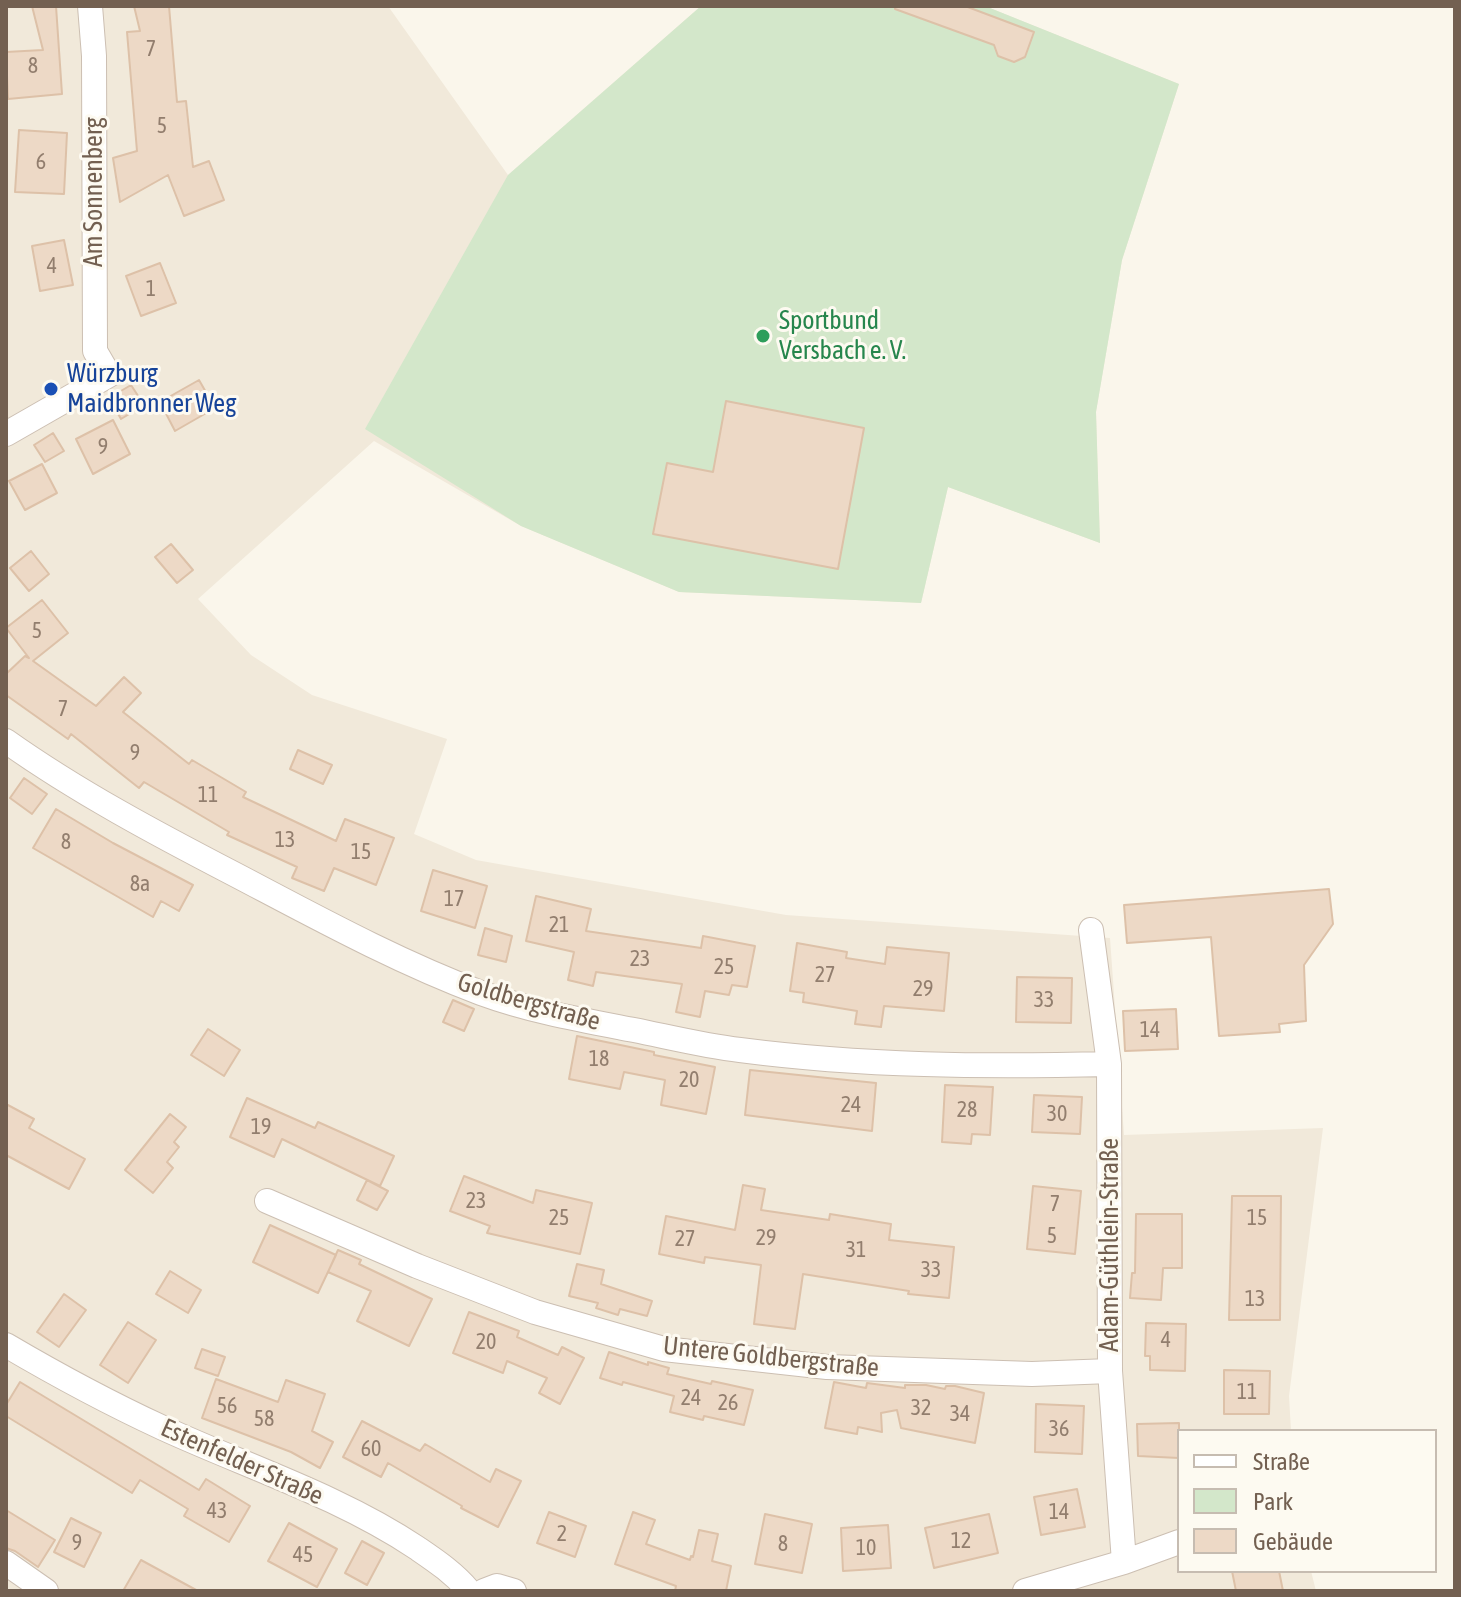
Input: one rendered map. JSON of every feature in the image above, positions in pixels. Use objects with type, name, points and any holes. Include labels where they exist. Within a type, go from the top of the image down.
[{"type":"street","name":"Am Sonnenberg","points":[[6,434],[109,375],[95,351],[94,56],[90,6]]},
{"type":"street","name":"Goldbergstraße","points":[[6,741],[44,768],[153,831],[329,924],[418,967],[538,1010],[738,1050],[881,1063],[1009,1067],[1109,1064]]},
{"type":"street","name":"Adam-Güthlein-Straße","points":[[1091,930],[1109,1064],[1110,1371],[1124,1562]]},
{"type":"street","name":"Untere Goldbergstraße","points":[[267,1201],[417,1266],[535,1312],[664,1349],[827,1367],[1032,1374],[1110,1371]]},
{"type":"street","name":"Estenfelder Straße","points":[[6,1345],[71,1383],[163,1428],[335,1502],[394,1533],[441,1564],[469,1591]]},
{"type":"street","points":[[1025,1591],[1177,1543]]},
{"type":"street","points":[[6,1563],[46,1591]]},
{"type":"street","points":[[484,1591],[497,1586],[514,1591]]},
{"type":"shaded area","points":[[6,6],[388,6],[508,175],[701,6],[985,6],[1179,84],[1122,260],[1096,412],[1100,543],[948,487],[921,603],[679,592],[521,526],[374,441],[198,599],[251,655],[312,695],[447,739],[414,834],[476,860],[786,915],[1110,938],[1124,1135],[1323,1128],[1289,1396],[1291,1429],[1177,1429],[1177,1573],[1312,1573],[1316,1591],[6,1591]]},
{"type":"green space","name":"Sportbund Versbach e. V.","points":[[701,6],[985,6],[1179,84],[1122,260],[1096,412],[1100,543],[948,487],[921,603],[679,592],[521,526],[365,429],[508,175]]},
{"type":"building","points":[[32,6],[56,6],[62,94],[8,99],[6,52],[43,50]]},
{"type":"building","points":[[134,6],[169,6],[177,102],[186,101],[193,167],[209,161],[224,200],[184,216],[168,175],[120,202],[113,158],[137,151],[127,32],[140,31]]},
{"type":"building","points":[[895,6],[965,6],[1034,32],[1025,57],[1014,62],[998,56],[994,45],[895,9]]},
{"type":"building","points":[[19,130],[67,133],[64,194],[15,192]]},
{"type":"building","points":[[64,240],[73,285],[40,291],[32,246]]},
{"type":"building","points":[[160,263],[176,303],[141,316],[126,276]]},
{"type":"building","points":[[199,380],[215,408],[175,431],[160,402]]},
{"type":"building","points":[[131,385],[144,405],[121,419],[109,398]]},
{"type":"building","points":[[726,401],[864,428],[838,569],[653,534],[667,463],[713,472]]},
{"type":"building","points":[[113,420],[130,454],[93,474],[76,439]]},
{"type":"building","points":[[53,433],[64,451],[45,462],[34,445]]},
{"type":"building","points":[[42,464],[57,493],[25,510],[9,481]]},
{"type":"building","points":[[171,544],[193,570],[177,583],[155,557]]},
{"type":"building","points":[[31,551],[49,574],[29,591],[10,568]]},
{"type":"building","points":[[42,600],[68,633],[33,661],[96,706],[124,677],[141,693],[123,712],[189,764],[192,760],[246,792],[243,797],[336,841],[345,819],[394,838],[376,885],[334,868],[324,891],[292,878],[297,867],[227,835],[229,832],[144,782],[139,788],[71,734],[68,739],[6,695],[6,674],[25,656],[29,658],[6,628]]},
{"type":"building","points":[[298,750],[332,765],[323,784],[290,769]]},
{"type":"building","points":[[24,778],[47,794],[32,814],[10,798]]},
{"type":"building","points":[[56,809],[193,885],[179,911],[161,901],[153,917],[33,848]]},
{"type":"building","points":[[433,870],[487,886],[475,928],[421,911]]},
{"type":"building","points":[[1329,889],[1333,924],[1304,965],[1306,1021],[1279,1024],[1280,1032],[1219,1036],[1211,937],[1127,943],[1124,905]]},
{"type":"building","points":[[536,896],[591,909],[586,931],[701,948],[703,936],[755,946],[747,987],[732,985],[729,995],[705,991],[700,1017],[676,1012],[682,984],[596,972],[593,986],[568,980],[574,952],[526,941]]},
{"type":"building","points":[[485,928],[512,936],[506,962],[478,955]]},
{"type":"building","points":[[797,943],[847,952],[846,958],[885,964],[887,947],[949,953],[944,1011],[884,1006],[881,1027],[855,1024],[857,1011],[803,1002],[804,993],[790,991]]},
{"type":"building","points":[[1017,977],[1072,978],[1071,1023],[1016,1022]]},
{"type":"building","points":[[453,1000],[474,1009],[464,1031],[443,1022]]},
{"type":"building","points":[[1176,1009],[1178,1049],[1125,1051],[1123,1011]]},
{"type":"building","points":[[208,1029],[240,1050],[224,1076],[191,1055]]},
{"type":"building","points":[[577,1036],[715,1067],[706,1114],[661,1105],[665,1080],[624,1072],[620,1089],[569,1079]]},
{"type":"building","points":[[750,1070],[876,1083],[872,1131],[745,1115]]},
{"type":"building","points":[[945,1085],[993,1087],[990,1135],[972,1134],[971,1144],[942,1142]]},
{"type":"building","points":[[1034,1095],[1082,1097],[1080,1134],[1032,1132]]},
{"type":"building","points":[[247,1098],[315,1128],[318,1122],[394,1156],[380,1186],[282,1139],[274,1157],[230,1137]]},
{"type":"building","points":[[6,1104],[34,1119],[29,1128],[85,1159],[69,1189],[6,1155]]},
{"type":"building","points":[[170,1114],[186,1127],[174,1142],[179,1147],[167,1162],[173,1168],[153,1193],[125,1170]]},
{"type":"building","points":[[464,1176],[533,1203],[536,1190],[592,1203],[580,1254],[487,1233],[490,1226],[450,1211]]},
{"type":"building","points":[[367,1180],[388,1191],[377,1210],[357,1200]]},
{"type":"building","points":[[743,1185],[765,1189],[761,1210],[829,1220],[830,1214],[891,1224],[889,1240],[954,1247],[949,1298],[908,1294],[909,1291],[803,1274],[795,1329],[754,1324],[761,1265],[705,1257],[704,1263],[659,1254],[666,1216],[735,1230]]},
{"type":"building","points":[[1033,1186],[1081,1191],[1075,1254],[1027,1249]]},
{"type":"building","points":[[1232,1196],[1281,1196],[1280,1320],[1229,1320]]},
{"type":"building","points":[[1136,1214],[1182,1214],[1182,1268],[1163,1268],[1161,1300],[1130,1298],[1132,1273],[1135,1273]]},
{"type":"building","points":[[270,1225],[336,1255],[318,1293],[253,1262]]},
{"type":"building","points":[[338,1250],[361,1260],[359,1264],[432,1299],[409,1346],[357,1321],[371,1291],[328,1272]]},
{"type":"building","points":[[577,1264],[604,1270],[601,1284],[652,1301],[647,1316],[620,1309],[618,1315],[596,1308],[598,1303],[569,1296]]},
{"type":"building","points":[[170,1271],[201,1290],[188,1313],[156,1294]]},
{"type":"building","points":[[64,1294],[86,1310],[59,1347],[37,1332]]},
{"type":"building","points":[[469,1312],[519,1331],[517,1337],[558,1355],[562,1347],[584,1358],[560,1404],[539,1393],[547,1378],[507,1361],[503,1373],[453,1353]]},
{"type":"building","points":[[128,1322],[156,1340],[128,1383],[100,1365]]},
{"type":"building","points":[[1146,1323],[1186,1324],[1185,1371],[1150,1370],[1150,1356],[1145,1356]]},
{"type":"building","points":[[202,1349],[225,1357],[218,1376],[195,1368]]},
{"type":"building","points":[[609,1352],[648,1365],[648,1362],[669,1368],[667,1374],[753,1390],[744,1425],[670,1412],[674,1396],[600,1378]]},
{"type":"building","points":[[1224,1370],[1270,1371],[1269,1414],[1224,1414]]},
{"type":"building","points":[[216,1379],[278,1402],[286,1380],[325,1394],[312,1431],[333,1442],[320,1468],[291,1452],[202,1418]]},
{"type":"building","points":[[20,1382],[199,1490],[206,1479],[250,1506],[229,1542],[184,1516],[188,1509],[140,1480],[132,1493],[6,1416],[6,1405]]},
{"type":"building","points":[[834,1382],[866,1388],[867,1383],[905,1388],[905,1385],[945,1389],[946,1386],[955,1386],[984,1393],[975,1443],[901,1428],[897,1410],[881,1413],[882,1432],[858,1427],[857,1434],[825,1428]]},
{"type":"building","points":[[1036,1404],[1084,1406],[1082,1454],[1035,1452]]},
{"type":"building","points":[[362,1421],[420,1451],[425,1444],[490,1482],[496,1469],[521,1481],[498,1527],[388,1463],[381,1477],[343,1457]]},
{"type":"building","points":[[1179,1423],[1177,1458],[1138,1456],[1137,1424]]},
{"type":"building","points":[[1077,1489],[1085,1527],[1041,1535],[1034,1497]]},
{"type":"building","points":[[6,1510],[55,1540],[38,1567],[6,1548]]},
{"type":"building","points":[[549,1512],[586,1526],[575,1557],[537,1543]]},
{"type":"building","points":[[633,1512],[655,1520],[646,1544],[690,1560],[699,1530],[718,1534],[712,1561],[731,1566],[726,1591],[675,1591],[676,1586],[615,1564]]},
{"type":"building","points":[[765,1514],[812,1524],[802,1573],[755,1564]]},
{"type":"building","points":[[989,1514],[998,1553],[934,1568],[925,1528]]},
{"type":"building","points":[[71,1518],[101,1533],[84,1567],[54,1552]]},
{"type":"building","points":[[289,1523],[337,1549],[317,1587],[268,1561]]},
{"type":"building","points":[[888,1525],[891,1568],[843,1571],[841,1528]]},
{"type":"building","points":[[362,1541],[384,1553],[367,1585],[345,1573]]},
{"type":"building","points":[[141,1560],[198,1591],[123,1591]]},
{"type":"building","points":[[1232,1573],[1279,1573],[1283,1591],[1236,1591]]},
{"type":"place","name":"Sportbund Versbach e. V.","points":[[763,336]]},
{"type":"place","name":"Würzburg Maidbronner Weg","points":[[51,389]]}]
